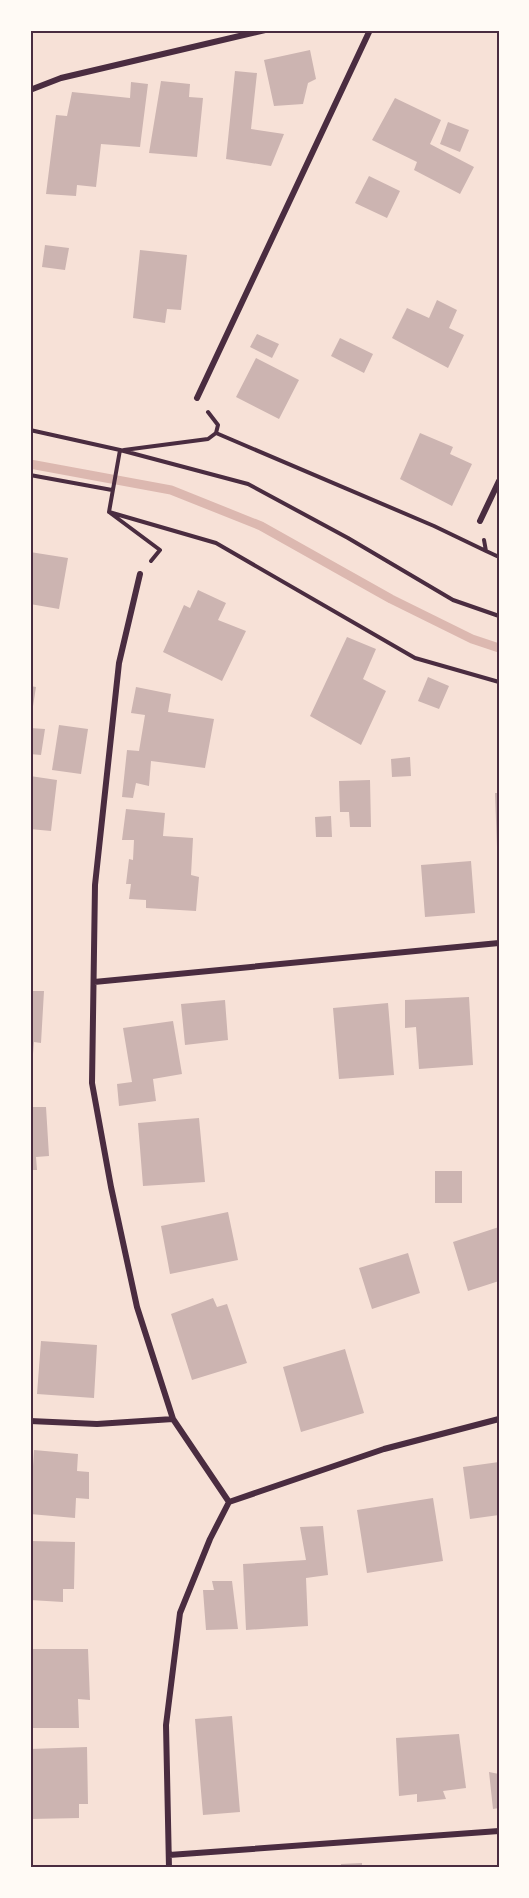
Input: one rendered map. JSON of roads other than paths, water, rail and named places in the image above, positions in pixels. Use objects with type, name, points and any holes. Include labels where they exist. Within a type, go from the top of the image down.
[{"type":"street","points":[[30,90],[61,78],[266,30]]},
{"type":"street","points":[[197,398],[370,30]]},
{"type":"street","points":[[480,521],[499,481]]},
{"type":"street","points":[[140,574],[119,663],[95,885],[92,1083],[111,1187],[137,1307],[173,1419],[229,1502]]},
{"type":"street","points":[[94,982],[499,943]]},
{"type":"street","points":[[30,1421],[97,1424],[173,1419]]},
{"type":"street","points":[[169,1868],[166,1725],[180,1613],[210,1539],[229,1502],[384,1449],[499,1419]]},
{"type":"street","points":[[169,1855],[499,1831]]},
{"type":"waterway","points":[[30,464],[171,490],[261,526],[391,599],[472,639],[499,648]]}]
